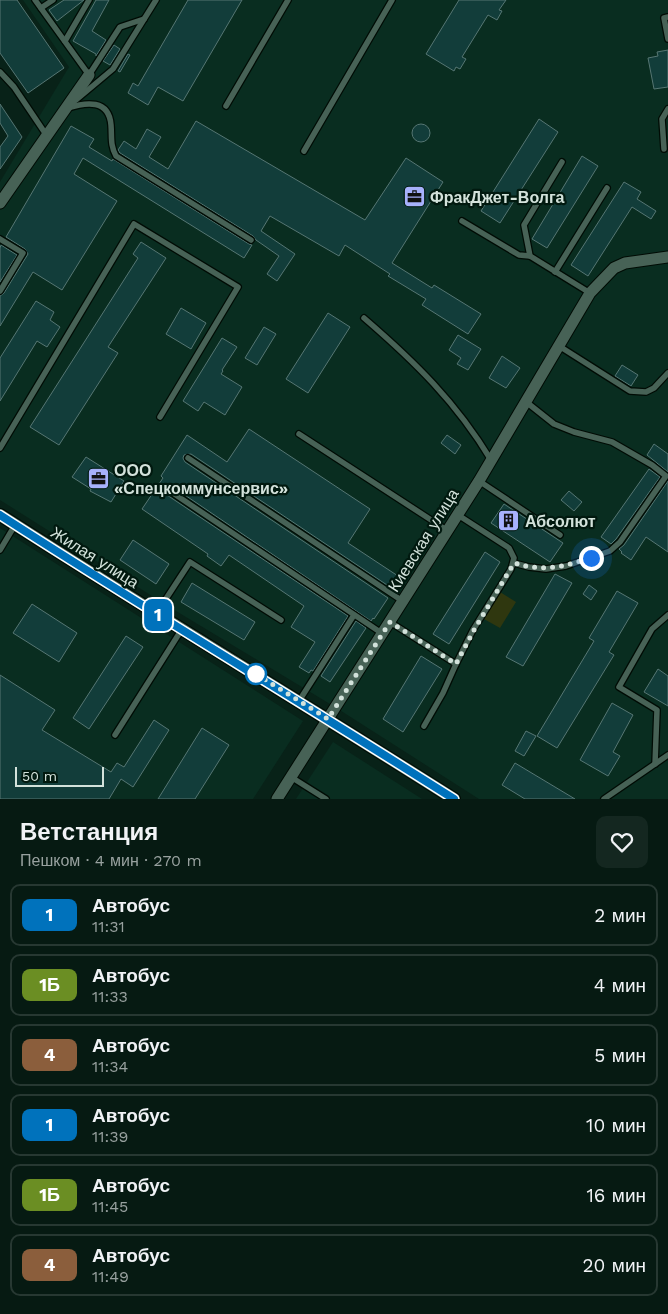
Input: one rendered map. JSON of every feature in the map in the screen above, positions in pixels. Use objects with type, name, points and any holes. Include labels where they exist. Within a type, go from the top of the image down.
[{"type":"main road","name":"Жилая улица","points":[[0,515],[454,799]]},
{"type":"street","points":[[0,203],[88,75]]},
{"type":"street","name":"Киевская улица","points":[[277,799],[458,515],[590,293],[614,268],[625,264],[668,257]]},
{"type":"lane","points":[[35,0],[88,75],[120,28],[144,19]]},
{"type":"lane","points":[[41,8],[53,0]]},
{"type":"lane","points":[[65,42],[88,0]]},
{"type":"lane","points":[[65,110],[114,69],[156,0]]},
{"type":"lane","points":[[226,106],[288,0]]},
{"type":"lane","points":[[304,151],[392,0]]},
{"type":"lane","points":[[668,18],[664,18],[668,40]]},
{"type":"lane","points":[[0,72],[14,87],[46,136]]},
{"type":"lane","points":[[65,110],[80,104],[92,103],[102,106],[108,113],[111,123],[111,147],[116,156],[251,240]]},
{"type":"lane","points":[[664,149],[662,119],[668,109]]},
{"type":"lane","points":[[530,256],[524,225],[562,162]]},
{"type":"lane","points":[[555,272],[607,188]]},
{"type":"lane","points":[[462,221],[519,255],[530,256],[590,293]]},
{"type":"lane","points":[[0,448],[134,224],[238,287],[160,417]]},
{"type":"lane","points":[[0,239],[23,253],[0,291]]},
{"type":"lane","points":[[364,318],[410,358],[452,404],[477,436],[491,460]]},
{"type":"lane","points":[[559,346],[630,391],[646,392],[654,388],[668,373]]},
{"type":"lane","points":[[514,563],[546,569],[566,566],[610,551],[620,542],[666,476],[652,465],[612,442],[574,432],[554,424],[525,401]]},
{"type":"lane","points":[[299,434],[448,531]]},
{"type":"lane","points":[[188,458],[404,602]]},
{"type":"lane","points":[[479,481],[560,535]]},
{"type":"lane","points":[[167,489],[383,634]]},
{"type":"lane","points":[[424,726],[443,693],[474,630],[514,563],[513,553],[509,548],[458,515]]},
{"type":"lane","points":[[0,550],[15,525]]},
{"type":"lane","points":[[156,614],[190,562],[281,620]]},
{"type":"lane","points":[[655,764],[657,710],[619,687],[652,629],[668,614]]},
{"type":"lane","points":[[299,701],[354,615]]},
{"type":"lane","points":[[390,622],[456,664]]},
{"type":"lane","points":[[115,735],[182,629]]},
{"type":"lane","points":[[604,799],[668,755]]},
{"type":"lane","points":[[291,777],[326,799]]},
{"type":"shaded area","points":[[23,0],[668,0],[668,799],[479,799],[335,707],[171,608],[0,500],[0,182],[69,67]]},
{"type":"shaded area","points":[[0,528],[303,721],[253,799],[0,799]]},
{"type":"shaded area","points":[[500,592],[516,602],[500,628],[484,619]]},
{"type":"shaded area","points":[[333,742],[422,799],[296,799]]},
{"type":"building","points":[[0,0],[17,0],[64,68],[28,93],[0,53]]},
{"type":"building","points":[[64,0],[84,0],[57,21],[49,10]]},
{"type":"building","points":[[96,0],[109,0],[92,31],[106,40],[96,56],[96,54],[73,41]]},
{"type":"building","points":[[188,0],[242,0],[183,101],[158,87],[148,105],[128,93],[133,83],[138,86]]},
{"type":"building","points":[[459,0],[506,0],[499,10],[502,11],[497,20],[488,15],[462,57],[466,59],[460,69],[456,67],[454,71],[426,54]]},
{"type":"building","points":[[114,45],[120,49],[110,65],[103,61]]},
{"type":"building","points":[[668,50],[668,87],[654,89],[648,58],[658,56],[657,52]]},
{"type":"building","points":[[128,54],[130,55],[120,72],[118,71]]},
{"type":"building","points":[[0,104],[22,137],[0,169],[0,147],[8,136],[0,123]]},
{"type":"building","points":[[539,119],[558,132],[500,223],[481,211]]},
{"type":"building","points":[[196,121],[365,220],[406,158],[443,182],[392,263],[432,288],[434,285],[481,314],[468,334],[422,305],[426,299],[388,276],[390,274],[345,245],[339,256],[270,216],[261,231],[295,254],[277,281],[267,274],[279,256],[253,236],[118,150],[124,141],[136,149],[147,129],[161,137],[149,157],[168,169]]},
{"type":"building","points":[[421,124],[429,129],[430,133],[425,141],[421,142],[413,137],[412,133],[417,125]]},
{"type":"building","points":[[71,126],[94,139],[89,147],[112,161],[113,159],[252,245],[244,258],[83,158],[74,174],[117,201],[62,290],[33,272],[0,326],[0,296],[4,293],[28,254],[25,249],[6,237]]},
{"type":"building","points":[[582,156],[598,166],[547,248],[532,239]]},
{"type":"building","points":[[624,182],[641,192],[637,199],[656,211],[651,219],[632,207],[588,276],[571,265]]},
{"type":"building","points":[[141,242],[166,258],[108,347],[118,353],[59,445],[30,427],[138,258],[133,254]]},
{"type":"building","points":[[1,245],[17,255],[0,282],[0,248]]},
{"type":"building","points":[[36,301],[54,312],[50,320],[60,327],[47,347],[37,341],[0,401],[0,358]]},
{"type":"building","points":[[181,308],[206,323],[191,349],[166,334]]},
{"type":"building","points":[[328,313],[350,327],[308,393],[286,379]]},
{"type":"building","points":[[264,327],[276,334],[257,365],[245,358]]},
{"type":"building","points":[[458,335],[481,349],[468,370],[457,364],[461,358],[449,350]]},
{"type":"building","points":[[222,338],[237,347],[221,374],[242,387],[225,415],[204,402],[198,411],[183,401]]},
{"type":"building","points":[[502,356],[520,368],[506,388],[489,378]]},
{"type":"building","points":[[622,365],[638,375],[631,386],[615,376]]},
{"type":"building","points":[[249,429],[370,509],[348,543],[398,576],[390,587],[191,454],[184,455],[185,462],[388,598],[371,621],[170,485],[163,486],[164,493],[348,616],[313,671],[311,670],[309,673],[299,667],[315,642],[291,627],[304,606],[229,555],[221,566],[207,556],[208,554],[142,509],[163,478],[161,476],[187,435],[227,462]]},
{"type":"building","points":[[447,435],[461,445],[455,454],[441,443]]},
{"type":"building","points":[[654,444],[668,454],[668,472],[647,455]]},
{"type":"building","name":"ООО «Спецкоммунсервис»","points":[[86,457],[124,481],[111,502],[90,491],[91,489],[72,477]]},
{"type":"building","points":[[649,469],[660,477],[611,544],[601,537]]},
{"type":"building","points":[[668,481],[668,552],[646,537],[631,560],[621,553],[619,549],[624,545]]},
{"type":"building","points":[[569,491],[582,502],[574,511],[561,500]]},
{"type":"building","points":[[504,504],[563,543],[550,562],[491,523]]},
{"type":"building","points":[[133,540],[169,564],[156,584],[120,560]]},
{"type":"building","points":[[485,552],[500,562],[449,644],[433,634]]},
{"type":"building","points":[[555,574],[572,583],[523,666],[506,657]]},
{"type":"building","points":[[192,583],[255,622],[244,640],[181,602]]},
{"type":"building","points":[[589,585],[597,591],[591,600],[583,594]]},
{"type":"building","points":[[617,591],[638,603],[609,652],[614,655],[557,748],[537,736],[594,641],[589,638]]},
{"type":"building","points":[[32,604],[77,633],[59,662],[13,633]]},
{"type":"building","points":[[356,621],[366,628],[330,682],[321,676]]},
{"type":"building","points":[[126,636],[143,647],[89,729],[73,718]]},
{"type":"building","points":[[421,656],[442,669],[403,732],[383,719]]},
{"type":"building","points":[[658,669],[668,676],[668,706],[644,692]]},
{"type":"building","points":[[0,675],[55,710],[42,730],[111,772],[117,763],[124,767],[154,720],[169,730],[133,787],[121,779],[109,799],[0,799]]},
{"type":"building","points":[[612,703],[633,715],[613,752],[620,756],[608,776],[580,760]]},
{"type":"building","points":[[202,728],[229,745],[195,799],[158,799]]},
{"type":"building","points":[[526,731],[536,736],[524,756],[515,751]]},
{"type":"building","points":[[515,763],[575,799],[525,799],[502,785]]},
{"type":"bus line","name":"1","points":[[0,515],[454,799]]},
{"type":"place","name":"ФракДжет-Волга","points":[[414,197]]},
{"type":"place","name":"ООО «Спецкоммунсервис»","points":[[98,479]]},
{"type":"place","name":"Абсолют","points":[[509,521]]},
{"type":"route","points":[[256,674],[253,672],[328,719],[390,622],[456,664],[514,563],[546,569],[566,566],[591,558]]}]
